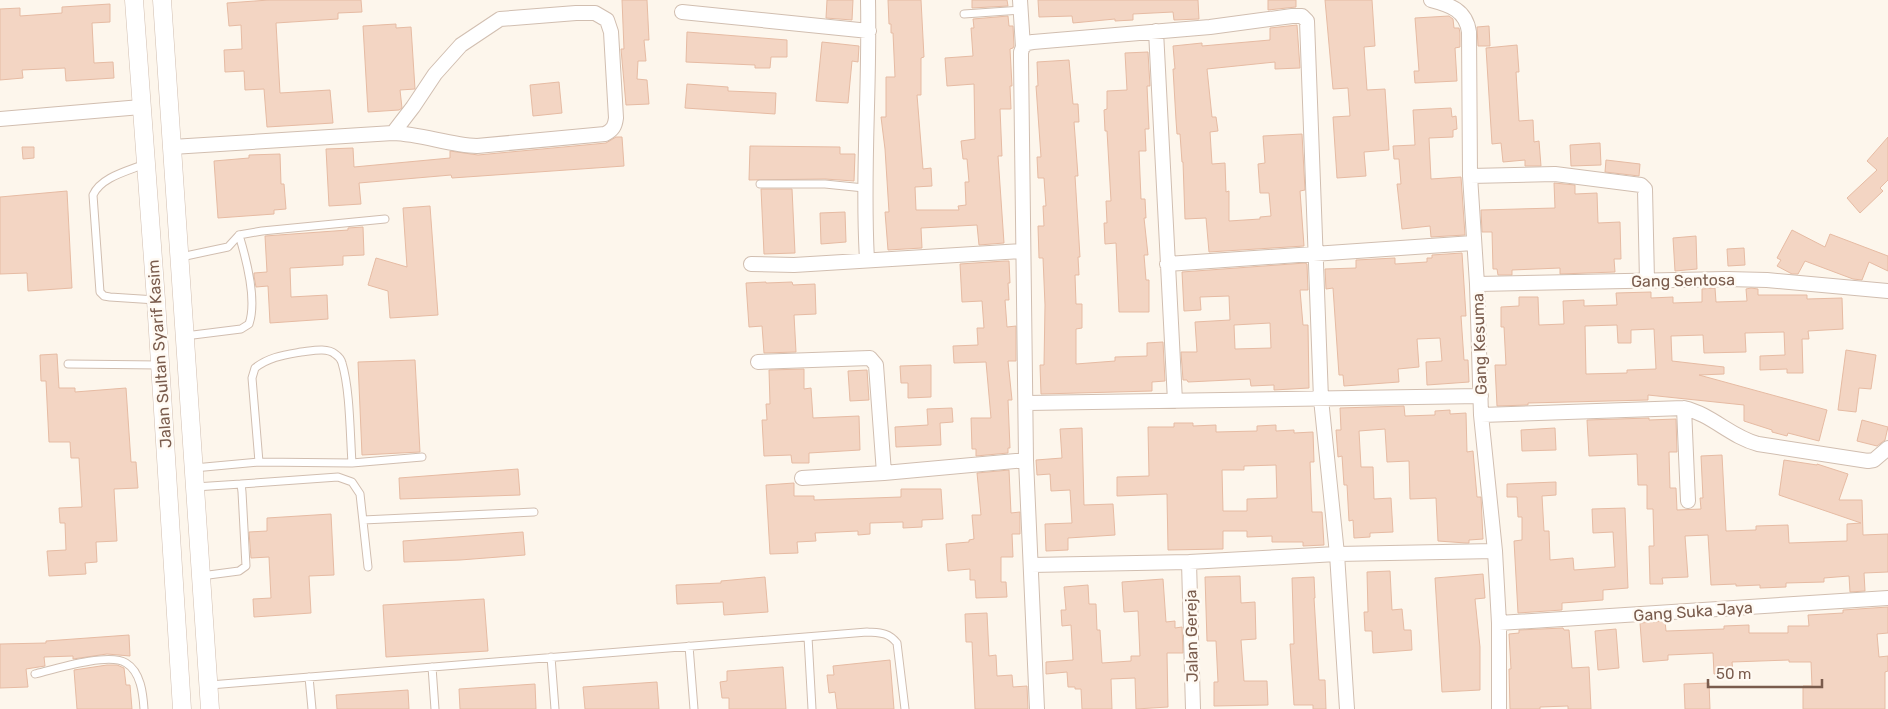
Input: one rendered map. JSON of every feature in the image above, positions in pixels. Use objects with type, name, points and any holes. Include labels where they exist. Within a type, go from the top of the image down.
[{"type":"street","name":"Jalan Sultan Syarif Kasim","points":[[134,0],[156,300],[182,709]]},
{"type":"street","name":"Jalan Sultan Syarif Kasim","points":[[162,0],[210,709]]},
{"type":"street","points":[[867,260],[864,188],[869,31],[868,0]]},
{"type":"street","name":"Gang Kesuma","points":[[1431,0],[1456,8],[1468,23],[1470,176],[1477,284],[1481,415],[1495,551],[1499,623],[1499,709]]},
{"type":"street","points":[[1020,5],[1023,47],[1021,59],[1022,250],[1027,403],[1026,460],[1037,709]]},
{"type":"street","points":[[682,12],[869,31]]},
{"type":"street","points":[[172,147],[393,133],[404,133],[466,146],[478,146],[605,134],[615,126],[616,118],[608,20],[595,13],[500,19],[461,45],[436,74],[393,133]]},
{"type":"street","points":[[1023,47],[1033,42],[1210,27],[1292,16],[1305,18],[1308,26],[1314,254],[1321,399],[1337,554],[1347,709]]},
{"type":"street","points":[[1156,31],[1175,401]]},
{"type":"street","points":[[0,119],[141,107]]},
{"type":"street","points":[[1470,176],[1555,174],[1641,185],[1645,189],[1647,281]]},
{"type":"street","points":[[1167,264],[1474,243]]},
{"type":"street","points":[[751,264],[794,265],[1022,250]]},
{"type":"street","name":"Gang Sentosa","points":[[1477,284],[1726,279],[1767,280],[1888,291]]},
{"type":"street","points":[[758,362],[870,358],[876,365],[884,473]]},
{"type":"street","points":[[1027,403],[1481,396]]},
{"type":"street","points":[[1481,415],[1684,408],[1698,413],[1746,441],[1758,444],[1868,461],[1874,460],[1888,448]]},
{"type":"street","points":[[1684,408],[1688,501]]},
{"type":"street","points":[[802,478],[884,473],[1026,460]]},
{"type":"street","points":[[1030,565],[1189,562],[1337,554],[1495,551]]},
{"type":"street","name":"Jalan Gereja","points":[[1189,562],[1192,709]]},
{"type":"street","name":"Gang Suka Jaya","points":[[1499,623],[1888,598]]},
{"type":"street","points":[[180,676],[208,679]]},
{"type":"lane","points":[[964,14],[1020,5]]},
{"type":"lane","points":[[146,164],[104,182],[96,189],[93,195],[99,282],[100,292],[104,296],[156,300]]},
{"type":"lane","points":[[760,184],[825,184],[864,188]]},
{"type":"lane","points":[[179,257],[228,247],[239,235],[385,219]]},
{"type":"lane","points":[[184,336],[240,329],[249,324],[252,312],[247,260],[239,235]]},
{"type":"lane","points":[[259,462],[252,378],[254,368],[263,361],[279,356],[323,350],[337,354],[342,361],[352,463]]},
{"type":"lane","points":[[68,364],[160,365]]},
{"type":"lane","points":[[193,468],[259,462],[352,463],[422,457]]},
{"type":"lane","points":[[195,487],[338,477],[346,479],[356,486],[360,494],[368,567]]},
{"type":"lane","points":[[201,576],[238,571],[246,566],[241,484]]},
{"type":"lane","points":[[363,520],[534,512]]},
{"type":"lane","points":[[208,679],[309,676],[867,632],[891,636],[896,643],[905,709]]},
{"type":"lane","points":[[808,637],[812,709]]},
{"type":"lane","points":[[688,646],[694,709]]},
{"type":"lane","points":[[550,657],[554,709]]},
{"type":"lane","points":[[35,674],[98,660],[116,659],[127,663],[139,682],[144,709]]},
{"type":"lane","points":[[432,667],[435,709]]},
{"type":"lane","points":[[309,676],[312,709]]},
{"type":"building","points":[[269,0],[361,0],[362,12],[338,13],[338,19],[276,23],[280,93],[330,90],[333,123],[267,127],[264,89],[245,90],[244,71],[225,72],[224,50],[242,49],[241,25],[229,26],[227,3]]},
{"type":"building","points":[[622,0],[647,0],[649,40],[644,40],[646,61],[638,61],[637,79],[647,80],[649,104],[626,105],[621,49],[624,49]]},
{"type":"building","points":[[827,0],[853,0],[852,20],[826,18]]},
{"type":"building","points":[[888,0],[921,0],[924,57],[921,58],[921,95],[917,95],[923,169],[931,168],[932,186],[915,187],[916,210],[959,210],[958,206],[966,205],[965,182],[969,182],[967,159],[963,159],[961,141],[975,139],[974,84],[947,86],[945,58],[973,56],[971,28],[974,28],[973,19],[1008,16],[1009,26],[1013,26],[1014,46],[1010,49],[1011,109],[1000,109],[1002,156],[998,156],[1004,243],[979,245],[977,225],[921,228],[922,248],[888,250],[885,212],[889,212],[881,117],[886,117],[886,77],[895,77],[893,33],[891,33],[891,24],[889,24]]},
{"type":"building","points":[[972,0],[1007,0],[1008,6],[972,8]]},
{"type":"building","points":[[1038,0],[1198,0],[1199,19],[1174,20],[1173,12],[1133,14],[1133,20],[1115,21],[1115,19],[1073,23],[1072,16],[1039,17]]},
{"type":"building","points":[[1268,0],[1296,0],[1296,7],[1268,10]]},
{"type":"building","points":[[1325,0],[1372,0],[1375,46],[1364,47],[1367,90],[1385,89],[1389,150],[1364,152],[1366,176],[1337,178],[1333,117],[1350,116],[1348,88],[1333,89]]},
{"type":"building","points":[[110,4],[110,22],[92,23],[94,63],[113,62],[114,78],[66,81],[65,68],[22,70],[23,78],[0,80],[0,9],[20,8],[20,16],[62,13],[62,7]]},
{"type":"building","points":[[1449,16],[1453,19],[1454,28],[1459,28],[1460,33],[1460,47],[1455,48],[1457,81],[1415,83],[1414,71],[1419,71],[1415,18]]},
{"type":"building","points":[[396,24],[396,28],[411,27],[415,89],[400,90],[402,108],[399,110],[368,112],[363,26]]},
{"type":"building","points":[[1297,25],[1300,68],[1275,69],[1275,62],[1207,69],[1212,117],[1216,117],[1218,131],[1210,132],[1212,164],[1225,163],[1226,192],[1229,191],[1229,221],[1260,219],[1260,217],[1271,216],[1269,193],[1260,193],[1258,164],[1265,163],[1263,136],[1302,134],[1305,190],[1300,191],[1304,246],[1209,252],[1206,218],[1185,219],[1183,162],[1180,134],[1177,134],[1176,120],[1173,46],[1202,43],[1202,46],[1270,40],[1270,28]]},
{"type":"building","points":[[1489,26],[1490,46],[1478,46],[1477,27]]},
{"type":"building","points":[[687,32],[787,40],[787,57],[771,57],[770,68],[755,68],[755,65],[686,62]]},
{"type":"building","points":[[822,42],[859,46],[858,62],[852,61],[848,103],[816,101]]},
{"type":"building","points":[[1517,45],[1519,72],[1516,72],[1519,121],[1533,120],[1534,142],[1539,141],[1541,166],[1525,166],[1525,160],[1503,162],[1501,143],[1492,144],[1486,48]]},
{"type":"building","points":[[1148,52],[1150,86],[1147,86],[1149,129],[1145,129],[1146,151],[1139,151],[1141,199],[1145,199],[1146,218],[1144,218],[1148,255],[1144,255],[1146,280],[1149,280],[1149,312],[1119,312],[1116,243],[1105,244],[1104,223],[1107,223],[1106,201],[1111,201],[1104,110],[1107,109],[1107,91],[1127,90],[1125,53]]},
{"type":"building","points":[[1069,60],[1073,104],[1078,104],[1079,122],[1074,122],[1078,176],[1075,176],[1080,257],[1078,257],[1079,275],[1075,275],[1076,304],[1082,304],[1082,328],[1076,329],[1076,364],[1115,361],[1115,357],[1147,356],[1147,343],[1163,342],[1165,381],[1152,382],[1152,391],[1041,394],[1040,365],[1044,365],[1045,305],[1043,258],[1039,258],[1038,226],[1044,226],[1043,206],[1046,206],[1044,178],[1038,178],[1037,157],[1041,157],[1036,86],[1038,86],[1037,62]]},
{"type":"building","points":[[559,82],[562,113],[533,116],[530,85]]},
{"type":"building","points":[[687,84],[728,87],[728,91],[776,93],[775,114],[685,108]]},
{"type":"building","points":[[1451,108],[1452,117],[1456,116],[1457,129],[1453,130],[1453,137],[1429,138],[1431,179],[1461,177],[1465,235],[1431,237],[1430,226],[1402,229],[1397,184],[1401,184],[1399,159],[1394,159],[1393,146],[1415,145],[1413,110]]},
{"type":"building","points":[[616,137],[622,137],[624,166],[452,178],[451,175],[359,183],[361,204],[329,206],[326,149],[353,148],[354,167],[450,158],[450,151],[478,155],[606,143]]},
{"type":"building","points":[[1888,137],[1888,180],[1880,188],[1883,191],[1860,213],[1847,198],[1877,170],[1867,161]]},
{"type":"building","points":[[1600,143],[1601,165],[1571,166],[1570,145]]},
{"type":"building","points":[[750,146],[840,147],[840,154],[855,154],[854,181],[825,179],[749,180]]},
{"type":"building","points":[[22,147],[34,147],[34,158],[23,159]]},
{"type":"building","points":[[280,154],[281,184],[284,184],[286,209],[274,210],[274,214],[218,218],[214,161],[249,158],[249,155]]},
{"type":"building","points":[[1606,160],[1640,164],[1639,176],[1605,172]]},
{"type":"building","points":[[1554,183],[1575,185],[1575,194],[1597,193],[1598,223],[1620,222],[1621,259],[1614,259],[1615,272],[1560,274],[1560,268],[1512,270],[1512,275],[1498,275],[1497,269],[1493,269],[1492,232],[1482,232],[1481,210],[1555,208]]},
{"type":"building","points":[[761,189],[792,189],[795,253],[764,254]]},
{"type":"building","points":[[67,191],[72,288],[28,291],[27,273],[0,274],[0,197]]},
{"type":"building","points":[[430,206],[438,315],[390,318],[388,291],[368,285],[376,258],[407,267],[403,208]]},
{"type":"building","points":[[845,212],[846,242],[821,244],[820,213]]},
{"type":"building","points":[[363,227],[364,255],[343,256],[343,265],[290,268],[291,297],[327,295],[328,319],[270,323],[268,286],[256,287],[254,276],[254,273],[267,272],[265,236],[348,230],[348,228]]},
{"type":"building","points":[[1792,230],[1825,247],[1830,234],[1888,256],[1888,271],[1869,262],[1862,280],[1853,279],[1805,261],[1798,274],[1792,274],[1777,266],[1781,260],[1777,258]]},
{"type":"building","points":[[1696,236],[1697,269],[1675,271],[1673,238]]},
{"type":"building","points":[[1744,248],[1745,265],[1728,266],[1727,249]]},
{"type":"building","points":[[1462,253],[1466,316],[1461,316],[1464,360],[1468,360],[1469,382],[1427,385],[1426,362],[1442,361],[1440,338],[1417,339],[1419,367],[1398,369],[1399,382],[1344,386],[1343,375],[1339,375],[1333,288],[1326,289],[1325,269],[1356,268],[1356,260],[1395,258],[1395,264],[1427,262],[1427,258],[1432,258],[1432,255]]},
{"type":"building","points":[[1009,261],[1009,300],[1005,300],[1007,327],[1016,326],[1016,361],[1008,361],[1012,400],[1008,400],[1010,448],[1008,448],[1008,453],[976,456],[976,449],[972,449],[971,418],[991,418],[986,362],[954,363],[953,346],[978,345],[977,328],[984,328],[982,301],[962,302],[960,264]]},
{"type":"building","points":[[1307,264],[1308,290],[1300,290],[1303,325],[1308,325],[1309,388],[1274,390],[1274,385],[1251,386],[1250,379],[1188,382],[1183,380],[1181,352],[1197,352],[1195,322],[1230,320],[1229,296],[1200,297],[1201,310],[1184,311],[1182,272]],"holes":[[[1270,323],[1271,348],[1235,349],[1234,325]]]},
{"type":"building","points":[[792,282],[793,285],[815,284],[816,314],[794,315],[796,352],[764,353],[762,326],[749,327],[746,283]]},
{"type":"building","points":[[1715,288],[1716,302],[1747,301],[1746,289],[1751,288],[1758,289],[1758,295],[1807,295],[1807,299],[1842,298],[1843,329],[1808,331],[1809,339],[1802,339],[1803,373],[1787,373],[1787,369],[1760,370],[1760,356],[1785,355],[1784,332],[1745,333],[1746,352],[1704,353],[1703,335],[1671,336],[1672,361],[1724,367],[1724,374],[1699,375],[1827,410],[1819,441],[1788,433],[1787,436],[1772,432],[1772,430],[1744,421],[1744,405],[1648,395],[1648,400],[1528,403],[1528,405],[1497,406],[1495,365],[1506,365],[1504,327],[1501,327],[1501,307],[1519,306],[1519,297],[1538,297],[1539,325],[1564,324],[1563,301],[1584,300],[1584,306],[1617,305],[1616,293],[1651,292],[1651,298],[1673,297],[1673,303],[1702,302],[1702,289]],"holes":[[[1617,325],[1618,343],[1631,343],[1631,330],[1654,329],[1656,369],[1627,370],[1627,373],[1586,374],[1585,326]]]},
{"type":"building","points":[[1846,350],[1876,355],[1871,389],[1859,388],[1856,412],[1838,410]]},
{"type":"building","points":[[57,354],[59,388],[75,388],[75,392],[126,388],[131,462],[136,462],[138,488],[114,489],[117,541],[96,542],[97,562],[85,563],[86,574],[49,576],[47,551],[66,550],[65,523],[60,523],[59,508],[82,507],[79,458],[71,458],[70,442],[49,442],[46,381],[41,381],[40,355]]},
{"type":"building","points":[[415,360],[420,452],[362,455],[358,362]]},
{"type":"building","points":[[931,365],[931,397],[908,398],[908,383],[901,383],[900,366]]},
{"type":"building","points":[[804,369],[804,389],[811,388],[813,418],[859,416],[860,450],[809,453],[809,463],[792,463],[791,455],[764,456],[762,420],[767,420],[766,404],[770,404],[769,370]]},
{"type":"building","points":[[867,370],[869,400],[850,401],[848,371]]},
{"type":"building","points":[[1404,406],[1405,416],[1435,415],[1435,411],[1450,410],[1450,414],[1466,413],[1467,452],[1473,451],[1477,497],[1481,497],[1483,539],[1469,540],[1469,543],[1438,541],[1436,498],[1410,499],[1409,461],[1387,462],[1385,429],[1359,431],[1361,467],[1373,467],[1374,499],[1391,498],[1393,532],[1370,533],[1370,537],[1354,538],[1353,520],[1349,521],[1347,485],[1344,485],[1342,456],[1338,457],[1336,430],[1341,430],[1340,408]]},
{"type":"building","points":[[952,408],[953,422],[940,423],[941,445],[896,447],[895,427],[928,425],[927,409]]},
{"type":"building","points":[[1649,418],[1649,420],[1676,419],[1677,452],[1669,452],[1670,488],[1676,488],[1677,510],[1701,509],[1700,498],[1703,498],[1701,456],[1722,455],[1726,531],[1756,530],[1756,526],[1788,525],[1789,543],[1847,541],[1847,524],[1861,523],[1779,495],[1784,460],[1817,464],[1848,474],[1839,500],[1862,500],[1863,535],[1888,534],[1888,572],[1864,573],[1865,591],[1850,592],[1849,576],[1824,578],[1824,582],[1786,583],[1786,587],[1760,588],[1760,585],[1711,585],[1708,535],[1685,536],[1688,577],[1662,578],[1663,584],[1650,584],[1649,546],[1654,546],[1653,509],[1647,509],[1647,485],[1638,485],[1637,454],[1589,456],[1587,420]]},
{"type":"building","points":[[1862,420],[1888,427],[1885,440],[1877,446],[1857,441]]},
{"type":"building","points":[[1174,423],[1193,423],[1193,426],[1216,425],[1216,432],[1257,431],[1257,426],[1276,425],[1276,431],[1294,430],[1294,433],[1313,432],[1314,462],[1310,462],[1312,512],[1322,512],[1324,545],[1303,546],[1303,542],[1272,542],[1272,536],[1247,537],[1247,531],[1223,531],[1223,549],[1168,550],[1167,494],[1117,496],[1117,477],[1149,476],[1148,427],[1174,427]],"holes":[[[1276,465],[1277,498],[1247,499],[1247,511],[1223,511],[1222,470],[1244,470],[1244,466]]]},
{"type":"building","points":[[1082,428],[1084,505],[1113,504],[1115,535],[1068,538],[1068,550],[1046,551],[1045,524],[1072,523],[1070,490],[1051,491],[1050,474],[1037,475],[1036,460],[1062,458],[1060,429]]},
{"type":"building","points":[[1555,428],[1556,450],[1522,451],[1521,430]]},
{"type":"building","points":[[518,469],[520,495],[400,499],[399,478]]},
{"type":"building","points":[[1009,470],[1011,513],[1020,512],[1020,534],[1012,534],[1013,557],[1001,557],[1001,582],[1006,582],[1007,597],[976,598],[975,580],[970,580],[970,569],[948,571],[946,544],[969,542],[969,540],[974,539],[972,515],[981,515],[977,473]]},
{"type":"building","points":[[1556,482],[1556,495],[1542,496],[1544,531],[1549,531],[1550,560],[1573,558],[1574,570],[1615,567],[1613,532],[1593,533],[1592,509],[1625,508],[1628,588],[1603,590],[1603,600],[1562,603],[1562,610],[1518,613],[1514,541],[1522,540],[1522,517],[1518,517],[1517,497],[1507,497],[1507,484]]},
{"type":"building","points":[[794,483],[794,496],[814,496],[814,500],[901,497],[901,489],[941,489],[943,519],[922,520],[922,527],[903,528],[903,522],[870,523],[870,534],[858,535],[858,531],[815,533],[816,541],[797,542],[798,553],[770,554],[766,485]]},
{"type":"building","points":[[331,514],[334,575],[309,576],[311,613],[254,617],[253,599],[271,598],[269,557],[251,558],[249,532],[267,531],[267,518]]},
{"type":"building","points":[[523,532],[525,555],[404,562],[403,541]]},
{"type":"building","points":[[1390,571],[1392,610],[1402,609],[1404,630],[1411,630],[1412,650],[1373,653],[1372,631],[1365,631],[1364,612],[1368,612],[1367,572]]},
{"type":"building","points":[[1483,574],[1485,598],[1475,599],[1480,647],[1480,690],[1442,692],[1435,578]]},
{"type":"building","points":[[1240,576],[1241,603],[1255,602],[1256,639],[1241,640],[1244,681],[1267,681],[1268,705],[1214,706],[1214,682],[1218,682],[1216,641],[1207,641],[1205,577]]},
{"type":"building","points":[[765,577],[768,612],[724,615],[723,602],[677,604],[676,585],[721,583],[721,581]]},
{"type":"building","points":[[1314,577],[1319,680],[1325,680],[1326,709],[1313,709],[1313,705],[1294,705],[1290,644],[1294,644],[1292,578]]},
{"type":"building","points":[[1163,579],[1166,622],[1175,621],[1175,628],[1182,627],[1183,653],[1167,653],[1168,707],[1136,709],[1135,678],[1111,679],[1112,709],[1082,709],[1081,689],[1068,687],[1067,672],[1046,674],[1046,662],[1073,660],[1071,625],[1062,626],[1061,610],[1066,610],[1064,587],[1088,585],[1089,604],[1096,604],[1097,630],[1100,630],[1102,663],[1131,661],[1131,656],[1140,656],[1138,611],[1124,612],[1122,582]]},
{"type":"building","points":[[484,599],[488,651],[386,657],[383,605]]},
{"type":"building","points":[[1888,607],[1888,633],[1877,634],[1879,657],[1888,656],[1888,671],[1885,672],[1885,709],[1803,709],[1803,686],[1812,686],[1811,662],[1789,662],[1789,660],[1732,662],[1733,673],[1714,674],[1713,653],[1668,655],[1668,660],[1643,662],[1640,623],[1665,621],[1666,631],[1724,629],[1724,626],[1749,625],[1749,633],[1788,633],[1788,626],[1809,626],[1808,615]]},
{"type":"building","points":[[987,613],[989,656],[996,655],[997,676],[1012,675],[1013,687],[1027,686],[1028,709],[975,709],[972,642],[966,642],[965,614]]},
{"type":"building","points":[[1563,628],[1564,630],[1569,630],[1572,668],[1589,667],[1591,709],[1568,709],[1568,706],[1540,707],[1540,709],[1510,709],[1509,669],[1511,669],[1509,634],[1519,633],[1519,630]]},
{"type":"building","points":[[1616,629],[1619,668],[1598,670],[1595,631]]},
{"type":"building","points":[[129,635],[130,656],[107,654],[73,659],[73,656],[44,657],[45,666],[26,669],[28,687],[0,688],[0,644],[46,643],[46,641]]},
{"type":"building","points":[[890,660],[894,709],[837,709],[835,692],[829,693],[827,675],[834,675],[833,666]]},
{"type":"building","points":[[117,665],[124,668],[126,685],[130,685],[132,709],[77,709],[74,670]]},
{"type":"building","points":[[783,667],[786,709],[729,709],[729,698],[722,698],[720,682],[727,681],[727,671]]},
{"type":"building","points":[[657,682],[659,709],[585,709],[583,687]]},
{"type":"building","points":[[1709,683],[1710,709],[1685,709],[1684,684]]},
{"type":"building","points":[[535,684],[536,709],[460,709],[459,689]]},
{"type":"building","points":[[408,690],[409,709],[337,709],[336,695]]}]
